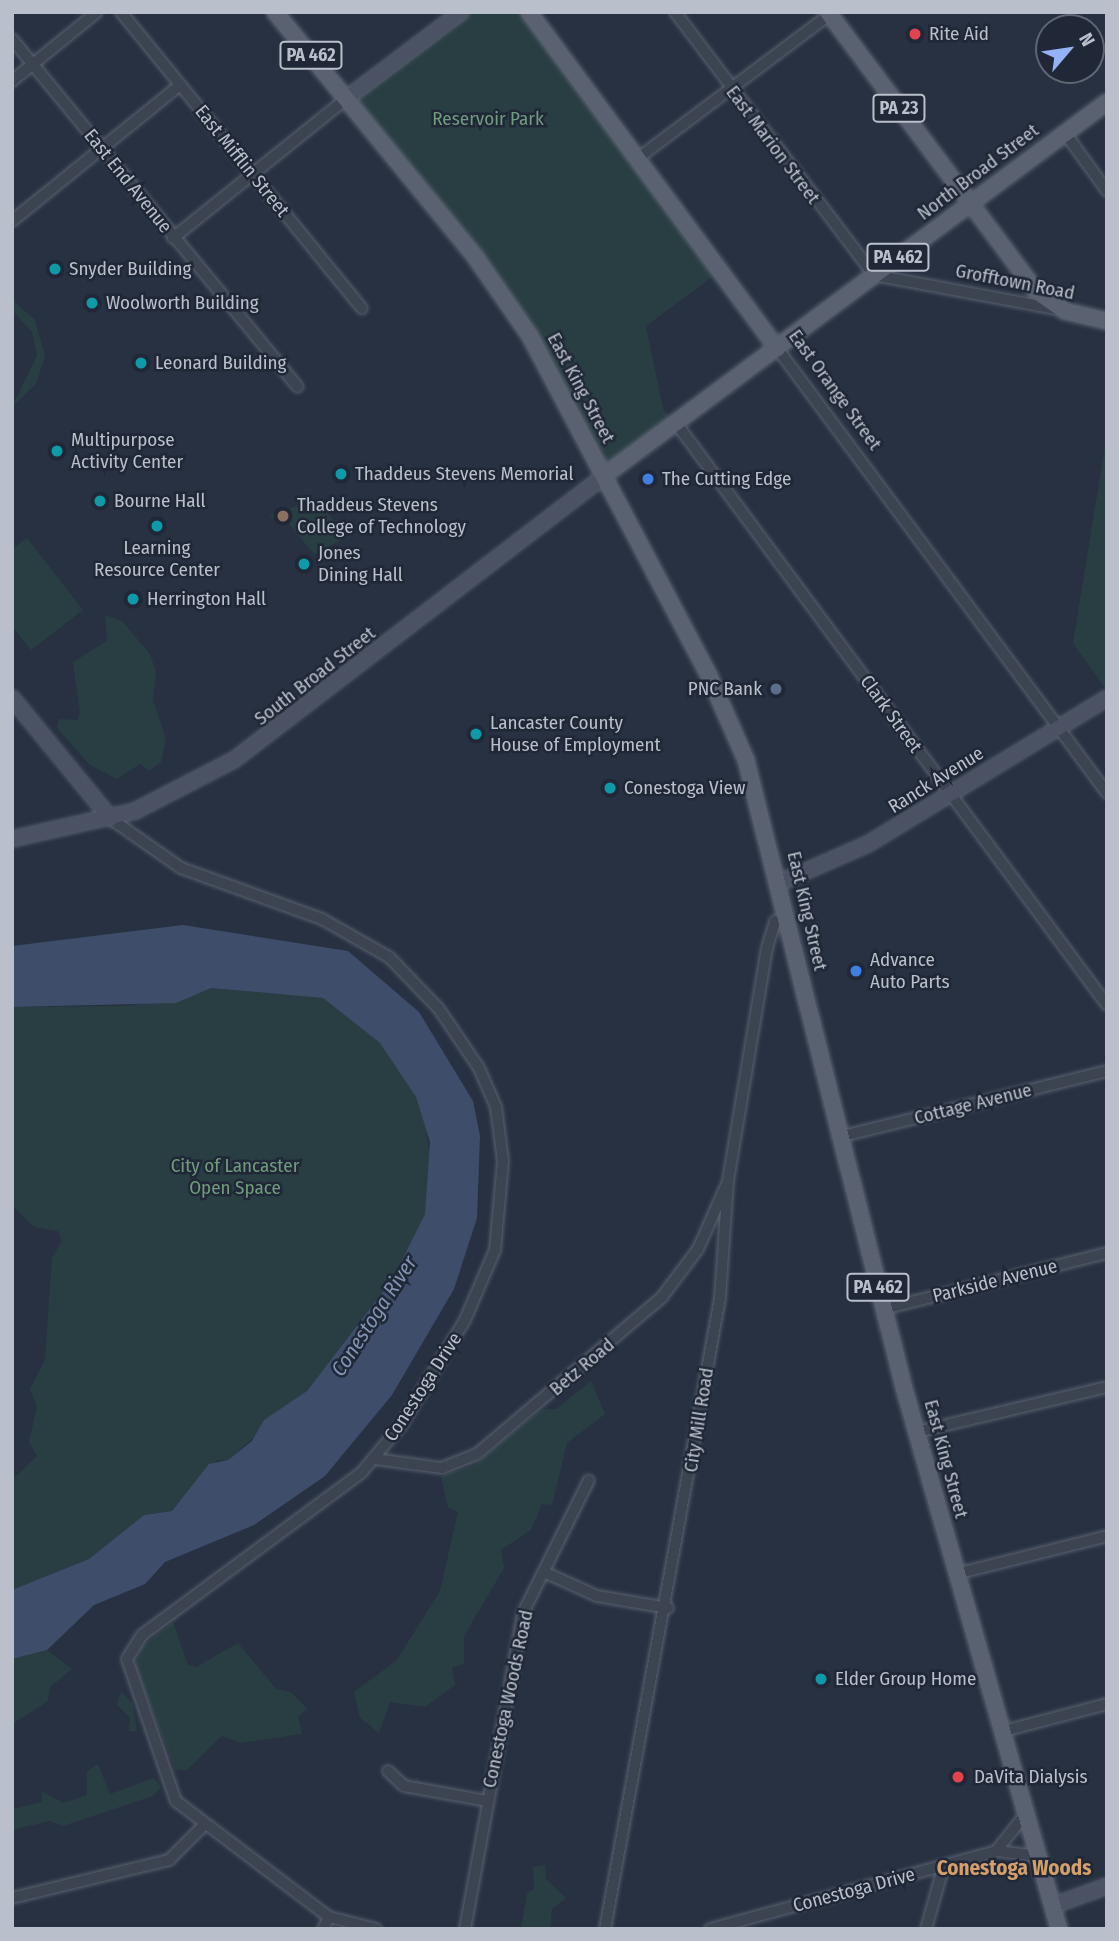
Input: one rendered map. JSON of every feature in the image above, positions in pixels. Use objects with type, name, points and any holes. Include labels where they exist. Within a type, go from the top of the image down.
[{"type":"main road","name":"East King Street","points":[[275,12],[496,285],[606,475],[737,738],[761,805],[839,1137],[917,1432],[1000,1732],[1059,1929]]},
{"type":"main road","points":[[347,98],[461,12]]},
{"type":"main road","name":"East Orange Street","points":[[529,12],[777,348]]},
{"type":"main road","name":"PA 23","points":[[831,13],[1035,290],[1065,310]]},
{"type":"main road","name":"North Broad Street","points":[[606,475],[1107,102]]},
{"type":"main road","name":"Grofftown Road","points":[[1065,310],[1107,321]]},
{"type":"main road","name":"South Broad Street","points":[[12,839],[111,819],[174,794],[253,748],[606,475]]},
{"type":"main road","points":[[12,698],[111,819]]},
{"type":"main road","name":"Ranck Avenue","points":[[779,883],[852,852],[1107,698]]},
{"type":"main road","points":[[1052,1906],[1107,1886]]},
{"type":"street","points":[[12,81],[97,12]]},
{"type":"street","name":"East Mifflin Street","points":[[121,12],[362,309]]},
{"type":"street","name":"East Marion Street","points":[[675,12],[874,275]]},
{"type":"street","points":[[637,159],[831,13]]},
{"type":"street","name":"East End Avenue","points":[[12,39],[298,387]]},
{"type":"street","points":[[12,221],[180,85]]},
{"type":"street","points":[[173,237],[347,98]]},
{"type":"street","points":[[1065,134],[1107,191]]},
{"type":"street","name":"Grofftown Road","points":[[874,275],[1065,310]]},
{"type":"street","name":"East Orange Street","points":[[777,348],[1107,793]]},
{"type":"street","name":"Clark Street","points":[[676,423],[1107,1005]]},
{"type":"street","name":"Conestoga Drive","points":[[111,819],[181,868],[321,919],[389,957],[439,1009],[490,1091],[503,1161],[495,1250],[456,1337],[376,1459],[131,1648],[130,1675],[163,1778],[176,1801],[204,1825],[329,1917],[376,1929]]},
{"type":"street","name":"City Mill Road","points":[[605,1929],[667,1608],[720,1298],[728,1181],[766,948],[775,921],[787,918]]},
{"type":"street","name":"Cottage Avenue","points":[[839,1137],[1107,1071]]},
{"type":"street","name":"Betz Road","points":[[376,1459],[442,1468],[477,1454],[662,1297],[698,1249],[728,1181]]},
{"type":"street","name":"Parkside Avenue","points":[[884,1309],[1107,1253]]},
{"type":"street","points":[[917,1432],[1107,1387]]},
{"type":"street","name":"Conestoga Woods Road","points":[[465,1929],[523,1613],[589,1480]]},
{"type":"street","points":[[956,1574],[1107,1536]]},
{"type":"street","points":[[544,1572],[597,1596],[667,1608]]},
{"type":"street","points":[[1000,1732],[1107,1704]]},
{"type":"street","points":[[388,1771],[404,1786],[487,1801]]},
{"type":"street","points":[[997,1851],[1024,1816]]},
{"type":"street","points":[[12,1899],[169,1860],[204,1825]]},
{"type":"street","name":"Conestoga Drive","points":[[710,1929],[997,1851],[1036,1856]]},
{"type":"street","points":[[926,1929],[944,1865]]},
{"type":"street","points":[[323,1929],[329,1917]]},
{"type":"green space","name":"Reservoir Park","points":[[461,12],[529,12],[720,271],[646,326],[663,409],[676,423],[605,475],[545,362],[347,98]]},
{"type":"green space","points":[[12,300],[35,320],[45,356],[36,384],[12,407],[37,356],[32,332],[12,310]]},
{"type":"green space","points":[[1107,434],[1107,691],[1073,643]]},
{"type":"green space","points":[[303,504],[321,506],[347,537],[314,554],[285,519],[278,524],[270,515]]},
{"type":"green space","points":[[27,538],[83,610],[31,650],[12,626],[12,549]]},
{"type":"green space","points":[[105,615],[122,621],[150,654],[156,672],[153,700],[166,739],[161,762],[149,771],[140,764],[117,779],[90,765],[57,728],[59,719],[77,720],[80,713],[73,662],[107,641]]},
{"type":"green space","name":"City of Lancaster Open Space","points":[[211,988],[323,998],[380,1043],[407,1078],[424,1115],[431,1166],[425,1214],[392,1280],[307,1391],[228,1460],[217,1460],[172,1511],[144,1515],[89,1559],[12,1590],[12,1480],[37,1456],[29,1442],[37,1407],[30,1389],[45,1359],[52,1258],[62,1241],[58,1231],[34,1227],[12,1205],[12,1007],[130,1006]]},
{"type":"green space","points":[[591,1381],[605,1414],[567,1443],[552,1505],[542,1504],[531,1530],[501,1550],[504,1568],[464,1636],[464,1664],[452,1668],[455,1685],[425,1707],[390,1702],[379,1733],[360,1718],[354,1692],[396,1661],[440,1591],[458,1512],[448,1507],[441,1476],[474,1465],[542,1409],[556,1409]]},
{"type":"green space","points":[[173,1622],[188,1665],[196,1667],[238,1643],[276,1689],[291,1692],[307,1709],[298,1717],[302,1734],[241,1743],[222,1736],[187,1770],[175,1770],[135,1665],[141,1647]]},
{"type":"green space","points":[[47,1650],[72,1669],[50,1687],[48,1701],[12,1724],[12,1659]]},
{"type":"green space","points":[[121,1691],[133,1704],[137,1732],[129,1731],[130,1718],[117,1705]]},
{"type":"green space","points":[[98,1764],[110,1794],[154,1778],[161,1787],[153,1796],[63,1826],[50,1821],[12,1830],[12,1809],[42,1802],[42,1791],[63,1803],[87,1795],[87,1771]]},
{"type":"green space","points":[[545,1865],[546,1879],[566,1898],[552,1909],[550,1929],[521,1929],[527,1893],[534,1889],[533,1867]]},
{"type":"water","name":"Conestoga River","points":[[183,925],[348,951],[419,1012],[473,1101],[480,1136],[477,1218],[454,1289],[392,1395],[325,1476],[254,1525],[165,1562],[145,1584],[94,1605],[47,1650],[12,1659],[12,1590],[89,1559],[144,1515],[172,1511],[209,1464],[228,1460],[252,1441],[264,1420],[307,1391],[392,1280],[425,1214],[430,1142],[416,1097],[380,1043],[323,998],[211,988],[176,1003],[12,1007],[12,946]]},
{"type":"place","name":"Rite Aid","points":[[915,34]]},
{"type":"place","name":"Snyder Building","points":[[55,269]]},
{"type":"place","name":"Woolworth Building","points":[[92,303]]},
{"type":"place","name":"Leonard Building","points":[[141,363]]},
{"type":"place","name":"Multipurpose Activity Center","points":[[57,451]]},
{"type":"place","name":"Thaddeus Stevens Memorial","points":[[341,474]]},
{"type":"place","name":"The Cutting Edge","points":[[648,479]]},
{"type":"place","name":"Bourne Hall","points":[[100,501]]},
{"type":"place","name":"Thaddeus Stevens College of Technology","points":[[283,516]]},
{"type":"place","name":"Learning Resource Center","points":[[157,526]]},
{"type":"place","name":"Jones Dining Hall","points":[[304,564]]},
{"type":"place","name":"Herrington Hall","points":[[133,599]]},
{"type":"place","name":"PNC Bank","points":[[776,689]]},
{"type":"place","name":"Lancaster County House of Employment","points":[[476,734]]},
{"type":"place","name":"Conestoga View","points":[[610,788]]},
{"type":"place","name":"Advance Auto Parts","points":[[856,971]]},
{"type":"place","name":"Elder Group Home","points":[[821,1679]]},
{"type":"place","name":"DaVita Dialysis","points":[[958,1777]]},
{"type":"district","name":"Conestoga Woods","points":[[1014,1868]]}]
